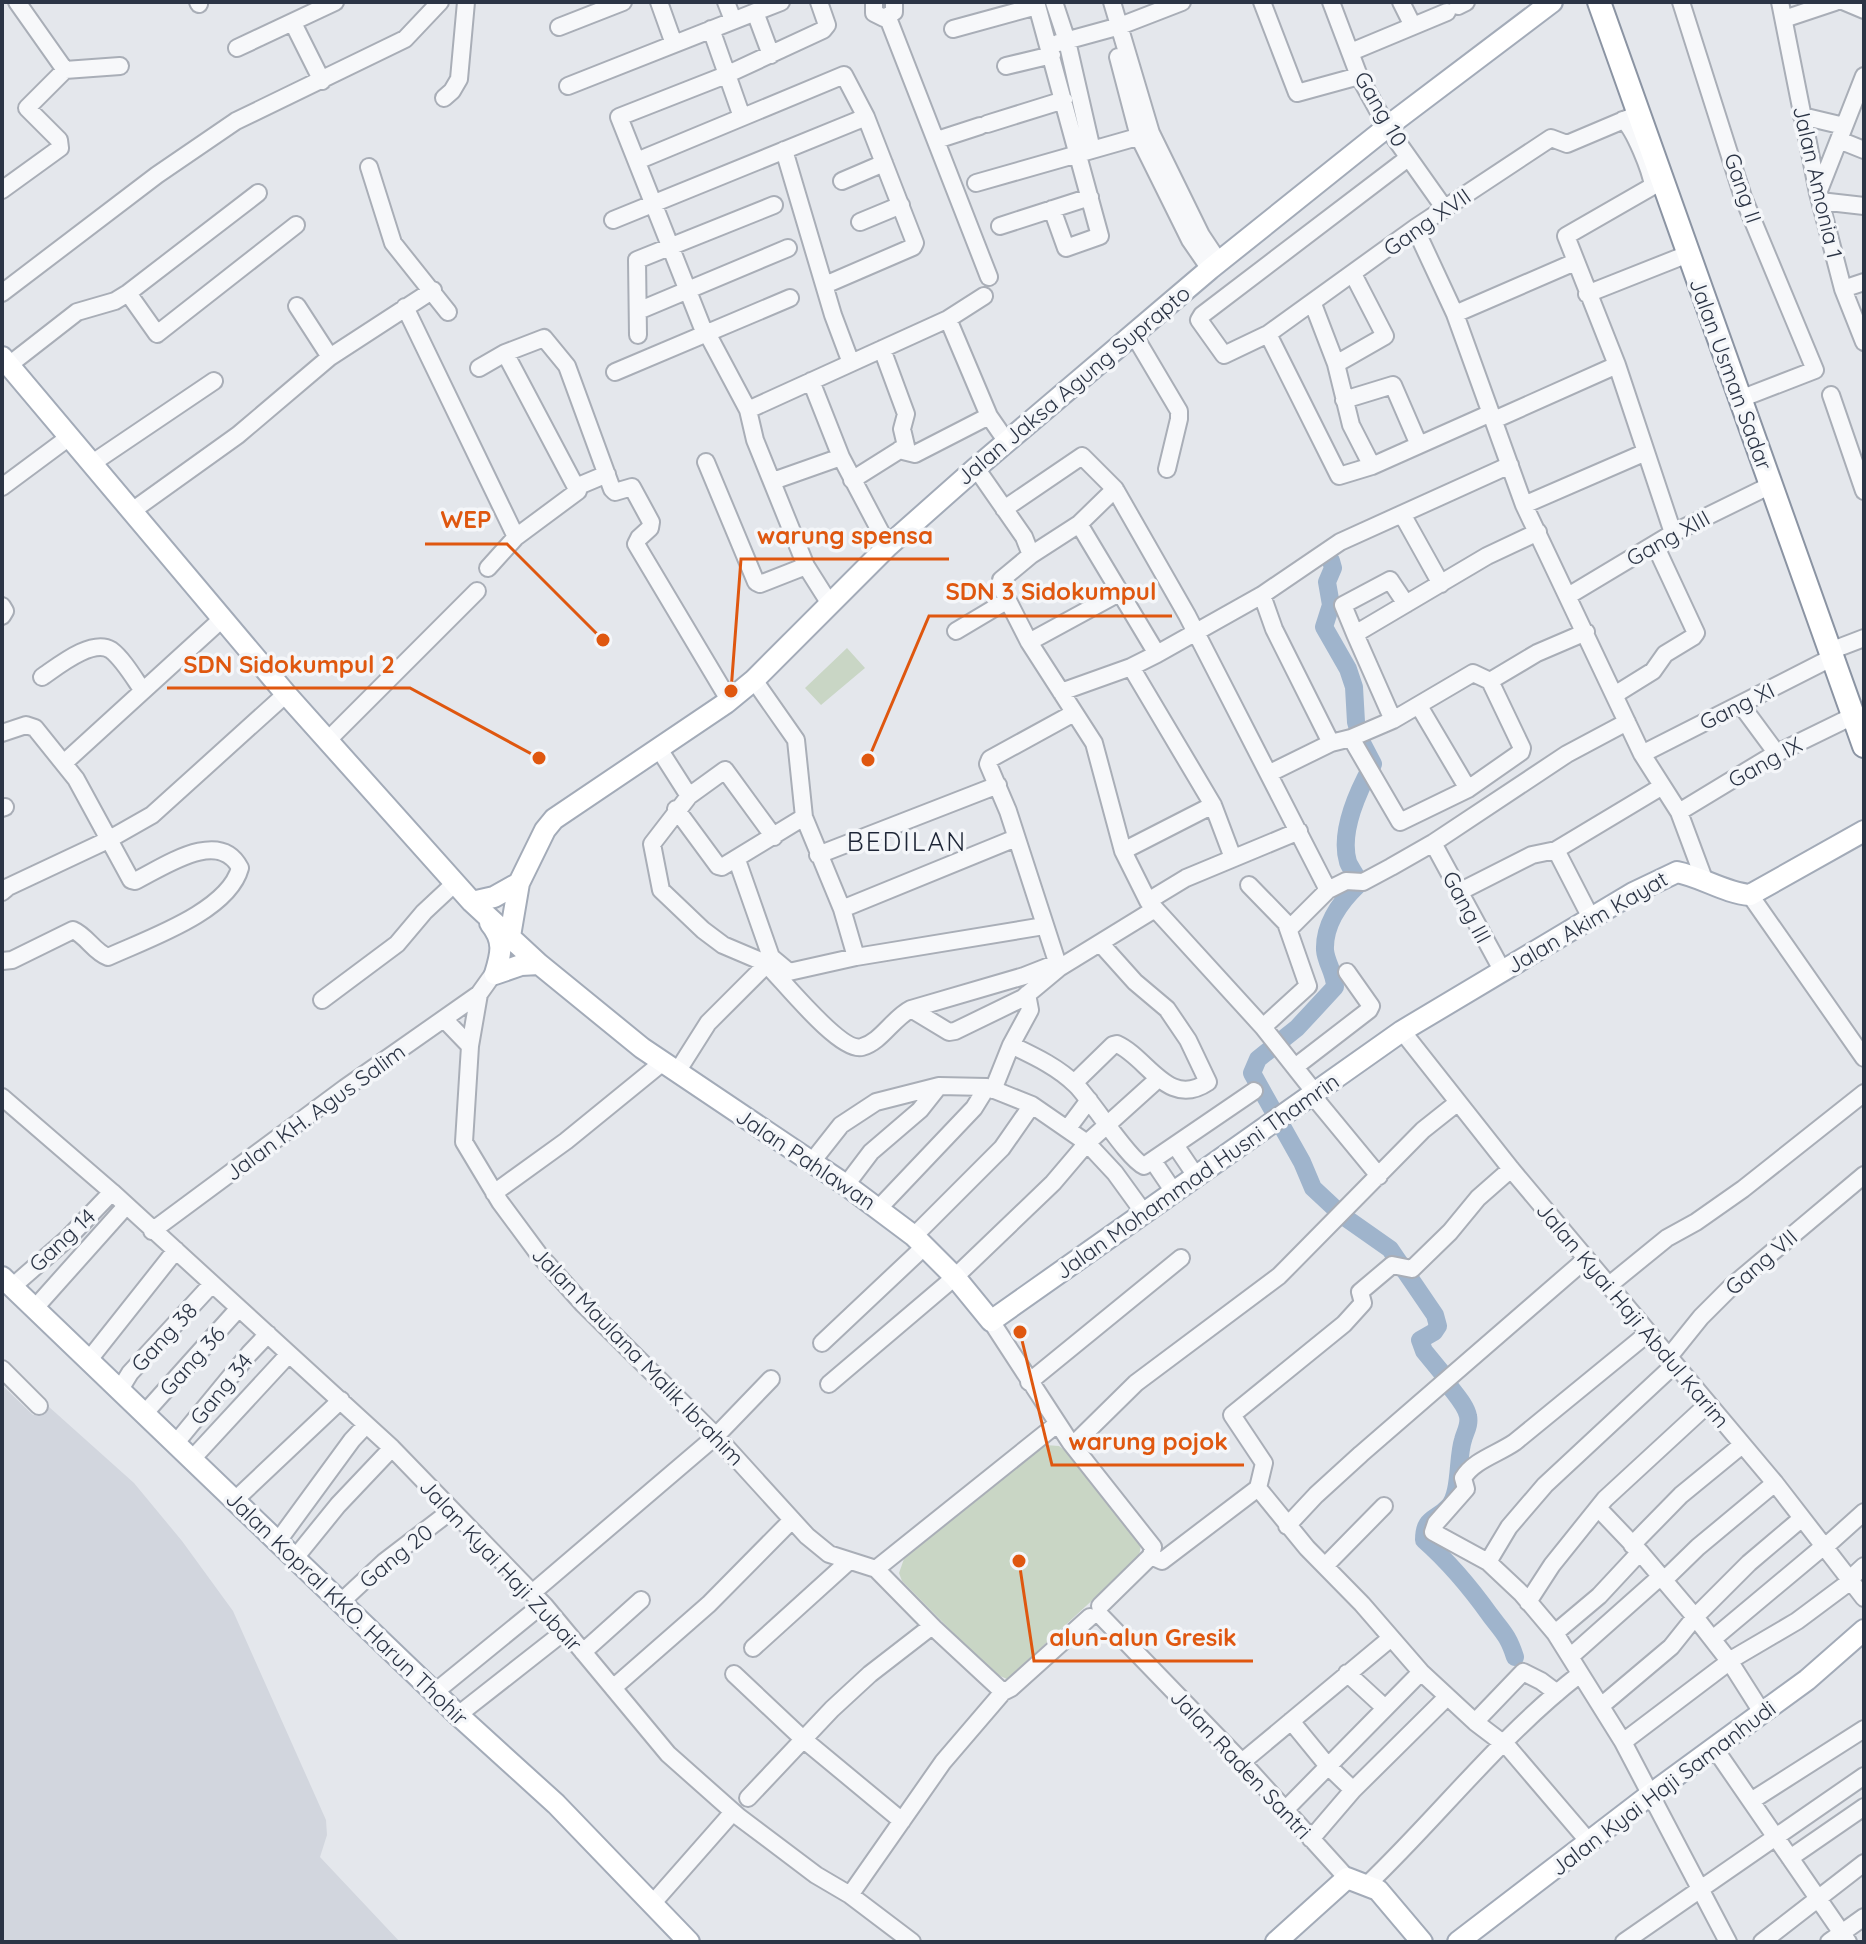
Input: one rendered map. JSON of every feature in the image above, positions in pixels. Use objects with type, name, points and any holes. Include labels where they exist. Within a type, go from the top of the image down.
[{"type":"highway","name":"Jalan Usman Sadar","points":[[1599,2],[1631,117],[1688,254],[1864,746]]},
{"type":"main road","name":"Jalan Jaksa Agung Suprapto","points":[[510,936],[519,883],[545,830],[554,819],[659,749],[754,680],[888,546],[1214,265],[1387,127],[1552,2]]},
{"type":"main road","points":[[6,361],[286,694],[472,902],[501,939],[502,951],[495,974]]},
{"type":"main road","points":[[1750,895],[1864,831]]},
{"type":"main road","name":"Jalan Akim Kayat","points":[[1402,1031],[1591,918],[1674,873],[1704,879],[1739,895],[1750,895]]},
{"type":"main road","points":[[472,902],[494,897],[519,883],[522,925],[539,964],[521,965],[495,974]]},
{"type":"main road","name":"Jalan Pahlawan","points":[[472,902],[539,964],[670,1067],[846,1185],[920,1241],[991,1321]]},
{"type":"main road","name":"Jalan Mohammad Husni Thamrin","points":[[991,1321],[1402,1031]]},
{"type":"main road","name":"Jalan Kopral KKO. Harun Thohir","points":[[7,1282],[458,1715],[556,1804],[689,1942]]},
{"type":"main road","name":"Jalan Kyai Haji Samanhudi","points":[[1458,1942],[1651,1794],[1763,1714],[1864,1630]]},
{"type":"main road","points":[[1276,1942],[1347,1878],[1378,1890],[1422,1942]]},
{"type":"street","points":[[17,2],[65,70]]},
{"type":"street","points":[[237,48],[335,2]]},
{"type":"street","points":[[2,293],[157,175],[243,118],[405,39],[440,2]]},
{"type":"street","points":[[444,98],[459,79],[466,2]]},
{"type":"street","points":[[559,27],[595,7],[623,2]]},
{"type":"street","points":[[659,2],[674,44]]},
{"type":"street","points":[[726,2],[733,20]]},
{"type":"street","points":[[568,86],[781,2]]},
{"type":"street","points":[[819,2],[826,27],[726,75],[619,117],[706,334],[748,410],[755,440],[806,566],[830,604]]},
{"type":"street","points":[[874,2],[874,13],[880,18],[891,10],[989,277]]},
{"type":"street","points":[[1052,209],[1063,246],[1099,238],[1101,234],[1090,197],[1067,41],[1054,2]]},
{"type":"street","points":[[1112,2],[1145,135],[1201,235],[1214,265]]},
{"type":"street","name":"Gang 10","points":[[1331,2],[1359,76],[1387,127],[1445,209]]},
{"type":"street","points":[[1401,2],[1413,26]]},
{"type":"street","name":"Gang II","points":[[1683,2],[1743,197],[1815,370],[1740,399]]},
{"type":"street","points":[[1782,10],[1835,2]]},
{"type":"street","points":[[1845,2],[1864,10]]},
{"type":"street","points":[[1006,66],[1176,3]]},
{"type":"street","points":[[1265,3],[1297,93],[1359,76]]},
{"type":"street","points":[[953,29],[1036,4],[1064,100],[1085,152]]},
{"type":"street","points":[[1351,52],[1457,7]]},
{"type":"street","name":"Jalan Amonia 1","points":[[1782,10],[1819,197],[1843,289],[1864,342]]},
{"type":"street","points":[[755,12],[771,55]]},
{"type":"street","points":[[293,23],[322,81]]},
{"type":"street","points":[[711,29],[742,117]]},
{"type":"street","points":[[2,190],[60,148],[59,140],[27,108],[65,70],[120,66]]},
{"type":"street","points":[[637,161],[844,75],[866,117],[915,243],[913,247],[825,285]]},
{"type":"street","points":[[1864,76],[1819,197],[1864,206]]},
{"type":"street","points":[[937,140],[1064,100]]},
{"type":"street","points":[[1802,116],[1842,133],[1864,150]]},
{"type":"street","points":[[613,220],[866,117]]},
{"type":"street","points":[[1631,117],[1627,122],[1654,184],[1651,189],[1567,235],[1587,294],[1617,365],[1673,533]]},
{"type":"street","name":"Gang XVII","points":[[1408,158],[1202,315],[1199,320],[1224,355],[1268,334],[1415,228],[1551,138],[1567,144],[1631,117]]},
{"type":"street","points":[[976,183],[1145,135]]},
{"type":"street","points":[[784,150],[851,363]]},
{"type":"street","points":[[842,181],[884,163]]},
{"type":"street","points":[[369,167],[389,237],[448,312]]},
{"type":"street","points":[[6,361],[77,312],[115,301],[128,293],[258,193]]},
{"type":"street","points":[[1000,226],[1090,197]]},
{"type":"street","points":[[638,335],[635,262],[639,257],[774,205]]},
{"type":"street","points":[[860,222],[901,205]]},
{"type":"street","points":[[128,293],[157,334],[296,225]]},
{"type":"street","points":[[1415,228],[1455,314],[1524,505],[1642,754],[1679,812],[1704,879]]},
{"type":"street","points":[[638,311],[788,248]]},
{"type":"street","points":[[1587,294],[1688,254]]},
{"type":"street","points":[[1455,314],[1575,262]]},
{"type":"street","points":[[1336,364],[1385,336],[1353,274]]},
{"type":"street","points":[[1843,289],[1864,282]]},
{"type":"street","points":[[132,511],[238,435],[330,357],[433,290]]},
{"type":"street","points":[[748,410],[948,319],[984,296]]},
{"type":"street","points":[[615,372],[790,298]]},
{"type":"street","points":[[1313,304],[1336,364],[1351,425],[1372,466]]},
{"type":"street","points":[[297,306],[330,357]]},
{"type":"street","points":[[405,307],[516,537]]},
{"type":"street","points":[[948,319],[989,416],[1007,442]]},
{"type":"street","points":[[1268,334],[1339,476],[1372,466],[1617,365]]},
{"type":"street","points":[[1134,335],[1179,411],[1167,469]]},
{"type":"street","points":[[479,368],[505,353],[544,338],[548,340],[567,366],[614,491],[632,487],[652,525],[636,544],[729,700]]},
{"type":"street","points":[[852,480],[906,446],[902,429],[906,414],[882,349]]},
{"type":"street","points":[[488,568],[516,537],[578,491],[505,353]]},
{"type":"street","points":[[91,464],[214,381]]},
{"type":"street","points":[[811,381],[841,457],[888,546]]},
{"type":"street","points":[[1344,400],[1393,385],[1419,445]]},
{"type":"street","points":[[1831,395],[1864,491]]},
{"type":"street","points":[[899,450],[915,454],[989,416]]},
{"type":"street","points":[[2,487],[68,438]]},
{"type":"street","points":[[1524,505],[1646,452]]},
{"type":"street","points":[[1004,509],[1083,456],[1115,489],[1196,632],[1328,890]]},
{"type":"street","points":[[773,481],[841,457]]},
{"type":"street","points":[[706,462],[756,582],[760,584],[806,566]]},
{"type":"street","points":[[1061,692],[1131,667],[1157,654],[1262,595],[1340,542],[1510,465]]},
{"type":"street","points":[[976,468],[1024,537],[1031,555]]},
{"type":"street","points":[[576,487],[607,474]]},
{"type":"street","name":"Gang XIII","points":[[1568,596],[1673,533],[1771,485]]},
{"type":"street","points":[[1115,489],[1079,524],[1005,574],[1001,580],[1008,600],[1029,642],[1094,743],[1123,851],[1152,905],[1272,1038],[1379,1176]]},
{"type":"street","points":[[1402,514],[1441,584]]},
{"type":"street","points":[[1079,524],[1157,654]]},
{"type":"street","points":[[1355,634],[1487,556],[1538,532]]},
{"type":"street","points":[[1616,694],[1653,671],[1665,654],[1696,633],[1655,545]]},
{"type":"street","points":[[1393,720],[1343,605],[1390,580],[1406,604]]},
{"type":"street","points":[[327,741],[477,591]]},
{"type":"street","points":[[1029,642],[1119,593]]},
{"type":"street","points":[[1262,595],[1274,629],[1331,743]]},
{"type":"street","points":[[956,631],[1008,600]]},
{"type":"street","points":[[2,606],[5,611],[2,616]]},
{"type":"street","points":[[64,763],[223,618]]},
{"type":"street","points":[[1490,681],[1537,653],[1586,632]]},
{"type":"street","name":"Gang XI","points":[[1642,754],[1741,705],[1864,638]]},
{"type":"street","points":[[42,677],[74,655],[101,647],[113,652],[143,691]]},
{"type":"street","points":[[1131,667],[1213,805],[1233,858]]},
{"type":"street","points":[[1270,773],[1331,743],[1393,720],[1473,673],[1490,681],[1522,750],[1468,789],[1400,822],[1365,763],[1357,735]]},
{"type":"street","points":[[754,680],[796,740],[804,817],[842,909],[856,957]]},
{"type":"street","points":[[4,886],[108,840],[159,810],[286,694]]},
{"type":"street","points":[[1741,705],[1775,751],[1773,755]]},
{"type":"street","points":[[1419,706],[1468,789]]},
{"type":"street","points":[[1058,966],[998,785],[988,764],[990,759],[1074,713]]},
{"type":"street","name":"Gang IX","points":[[1679,812],[1773,755],[1853,716]]},
{"type":"street","points":[[1289,929],[1328,890],[1355,881],[1433,843],[1567,754],[1627,722]]},
{"type":"street","points":[[2,961],[12,960],[73,930],[108,957],[208,908],[231,889],[240,872],[237,861],[223,853],[198,850],[133,881],[83,790],[64,763],[31,726],[4,728]]},
{"type":"street","points":[[659,749],[689,796]]},
{"type":"street","points":[[774,837],[725,770],[676,809],[652,844],[661,890],[723,945],[789,972],[856,957],[1044,926]]},
{"type":"street","points":[[818,855],[998,785]]},
{"type":"street","points":[[1459,892],[1532,855],[1556,850],[1661,787]]},
{"type":"street","points":[[1123,851],[1213,805]]},
{"type":"street","points":[[676,809],[718,866],[722,867],[804,817]]},
{"type":"street","points":[[737,860],[767,961],[819,1021],[851,1047],[860,1048],[871,1043],[901,1014],[911,1009],[1058,966],[1100,943],[1186,878],[1299,831]]},
{"type":"street","points":[[842,909],[1016,838]]},
{"type":"street","name":"Gang III","points":[[1433,843],[1502,970]]},
{"type":"street","points":[[1556,850],[1591,918]]},
{"type":"street","points":[[322,1000],[397,944],[424,912],[454,884]]},
{"type":"street","points":[[1249,885],[1289,929],[1308,986],[1272,1038]]},
{"type":"street","points":[[1750,895],[1864,1058]]},
{"type":"street","points":[[479,994],[495,974],[506,953],[510,936]]},
{"type":"street","points":[[1074,1083],[1117,1044],[1172,1087],[1187,1089],[1208,1082],[1188,1040],[1167,1009],[1135,982],[1100,943]]},
{"type":"street","points":[[494,1193],[670,1067],[767,961]]},
{"type":"street","points":[[911,1009],[952,1032],[1027,994],[1058,966]]},
{"type":"street","points":[[1295,1067],[1369,1010],[1371,1006],[1347,972]]},
{"type":"street","name":"Jalan KH. Agus Salim","points":[[152,1231],[345,1088],[479,994]]},
{"type":"street","name":"Jalan Maulana Malik Ibrahim","points":[[479,994],[470,1046],[464,1142],[494,1193],[540,1256],[583,1304],[716,1436],[792,1520],[829,1554],[876,1569]]},
{"type":"street","points":[[879,1208],[990,1088],[1030,1010],[1027,994]]},
{"type":"street","points":[[444,1019],[470,1046]]},
{"type":"street","name":"Jalan Kyai Haji Abdul Karim","points":[[1402,1031],[1457,1103],[1647,1334],[1775,1483],[1864,1598]]},
{"type":"street","points":[[1011,1045],[1050,1065],[1074,1083],[1135,1161],[1144,1166],[1254,1091]]},
{"type":"street","points":[[829,1384],[955,1277],[1053,1183],[1087,1143],[1158,1079]]},
{"type":"street","points":[[846,1185],[871,1152],[920,1110],[939,1086]]},
{"type":"street","points":[[811,1163],[841,1125],[872,1104],[939,1086],[990,1088],[1032,1105],[1087,1143],[1115,1173],[1144,1213]]},
{"type":"street","points":[[1608,1286],[1667,1238],[1743,1189],[1864,1093]]},
{"type":"street","name":"Jalan Kyai Haji Zubair","points":[[2,1097],[112,1192],[392,1448],[538,1598],[661,1748],[733,1812],[912,1942]]},
{"type":"street","points":[[1068,1128],[1089,1100]]},
{"type":"street","points":[[1073,1445],[1136,1383],[1279,1276],[1423,1130],[1457,1103]]},
{"type":"street","points":[[822,1343],[920,1241],[1002,1148],[1032,1105]]},
{"type":"street","points":[[1175,1145],[1196,1176]]},
{"type":"street","points":[[1115,1173],[1135,1161]]},
{"type":"street","points":[[1153,1161],[1174,1192]]},
{"type":"street","points":[[850,1895],[943,1762],[1003,1692],[1097,1613],[1151,1556],[1162,1561],[1258,1488],[1264,1463],[1233,1412],[1344,1324],[1363,1303],[1360,1292],[1385,1268],[1392,1265],[1405,1268],[1450,1232],[1478,1198],[1511,1169]]},
{"type":"street","name":"Gang VII","points":[[1488,1562],[1509,1527],[1545,1485],[1671,1362],[1701,1317],[1732,1286],[1864,1175]]},
{"type":"street","name":"Gang 14","points":[[7,1282],[68,1238],[112,1192]]},
{"type":"street","points":[[34,1309],[126,1206]]},
{"type":"street","points":[[88,1361],[176,1250]]},
{"type":"street","points":[[1029,1382],[1181,1258]]},
{"type":"street","points":[[1287,1526],[1316,1495],[1586,1259]]},
{"type":"street","name":"Gang 38","points":[[119,1391],[130,1373],[212,1284]]},
{"type":"street","name":"Gang 36","points":[[144,1414],[239,1308]]},
{"type":"street","name":"Jalan Pahlawan","points":[[991,1321],[1057,1424],[1151,1543],[1151,1556]]},
{"type":"street","name":"Gang 34","points":[[175,1444],[268,1334]]},
{"type":"street","points":[[1647,1334],[1515,1442],[1498,1454],[1470,1466],[1463,1478],[1466,1489],[1436,1523],[1433,1532],[1488,1562],[1555,1633],[1623,1742],[1725,1941]]},
{"type":"street","points":[[192,1459],[289,1354]]},
{"type":"street","points":[[2,1369],[39,1406]]},
{"type":"street","points":[[435,1692],[716,1436],[771,1379]]},
{"type":"street","points":[[235,1500],[341,1400]]},
{"type":"street","points":[[1528,1602],[1552,1565],[1598,1508],[1707,1405]]},
{"type":"street","points":[[1003,1692],[876,1569],[1057,1424]]},
{"type":"street","points":[[278,1541],[366,1425]]},
{"type":"street","points":[[1555,1633],[1599,1596],[1681,1495],[1742,1445]]},
{"type":"street","points":[[295,1558],[338,1505],[392,1448]]},
{"type":"street","points":[[1570,1657],[1775,1483]]},
{"type":"street","points":[[1258,1488],[1287,1526],[1362,1604],[1421,1672],[1503,1744],[1542,1784],[1590,1843]]},
{"type":"street","points":[[1325,1566],[1384,1506]]},
{"type":"street","points":[[1598,1508],[1714,1638],[1763,1714]]},
{"type":"street","name":"Gang 20","points":[[341,1602],[384,1562],[452,1510]]},
{"type":"street","points":[[1714,1638],[1864,1512]]},
{"type":"street","points":[[1601,1706],[1671,1647],[1695,1617],[1749,1563],[1801,1519]]},
{"type":"street","points":[[613,1688],[709,1604],[792,1520]]},
{"type":"street","points":[[753,1648],[848,1562]]},
{"type":"street","points":[[1623,1742],[1730,1662],[1797,1621],[1852,1579],[1864,1566]]},
{"type":"street","points":[[583,1652],[641,1600]]},
{"type":"street","name":"Jalan Raden Santri","points":[[1097,1613],[1242,1762],[1347,1878]]},
{"type":"street","points":[[748,1798],[870,1674],[932,1626]]},
{"type":"street","points":[[458,1715],[565,1631]]},
{"type":"street","points":[[1242,1762],[1391,1638]]},
{"type":"street","points":[[1285,1810],[1421,1672]]},
{"type":"street","points":[[1475,1722],[1523,1672],[1557,1693]]},
{"type":"street","points":[[1347,1673],[1385,1708]]},
{"type":"street","points":[[734,1674],[803,1739],[902,1821]]},
{"type":"street","points":[[1368,1884],[1415,1839],[1503,1744],[1580,1674]]},
{"type":"street","points":[[1311,1839],[1353,1790],[1447,1697]]},
{"type":"street","points":[[1291,1721],[1327,1765],[1353,1790]]},
{"type":"street","points":[[1751,1801],[1864,1729]]},
{"type":"street","points":[[1715,1749],[1818,1899],[1839,1939],[1864,1917]]},
{"type":"street","points":[[1624,1942],[1864,1776]]},
{"type":"street","points":[[1790,1858],[1864,1807]]},
{"type":"street","points":[[652,1904],[733,1812]]},
{"type":"street","points":[[1762,1942],[1864,1863]]},
{"type":"shaded area","points":[[2,1385],[33,1415],[48,1406],[134,1483],[182,1541],[233,1611],[326,1820],[327,1835],[320,1857],[400,1942],[2,1942]]},
{"type":"green space","points":[[847,648],[865,668],[821,705],[805,688]]},
{"type":"green space","points":[[1059,1446],[1067,1452],[1141,1544],[1139,1557],[1007,1679],[993,1673],[902,1581],[899,1573],[905,1556],[1035,1448]]},
{"type":"waterway","points":[[1331,561],[1333,568],[1327,582],[1331,605],[1324,627],[1348,669],[1354,687],[1356,722],[1373,764],[1357,798],[1346,838],[1348,862],[1359,884],[1340,905],[1327,931],[1325,950],[1335,987],[1297,1028],[1258,1059],[1252,1073],[1302,1162],[1313,1188],[1343,1216],[1390,1249],[1435,1315],[1438,1326],[1420,1340],[1424,1351],[1465,1408],[1468,1422],[1455,1494],[1448,1507],[1428,1523],[1424,1540],[1475,1595],[1510,1643],[1515,1657]]},
{"type":"place","name":"WEP","points":[[603,640]]},
{"type":"place","name":"warung spensa","points":[[731,691]]},
{"type":"place","name":"SDN Sidokumpul 2","points":[[539,758]]},
{"type":"place","name":"SDN 3 Sidokumpul","points":[[868,760]]},
{"type":"place","name":"warung pojok","points":[[1020,1332]]},
{"type":"place","name":"alun-alun Gresik","points":[[1019,1561]]},
{"type":"district","name":"BEDILAN","points":[[907,841]]}]
